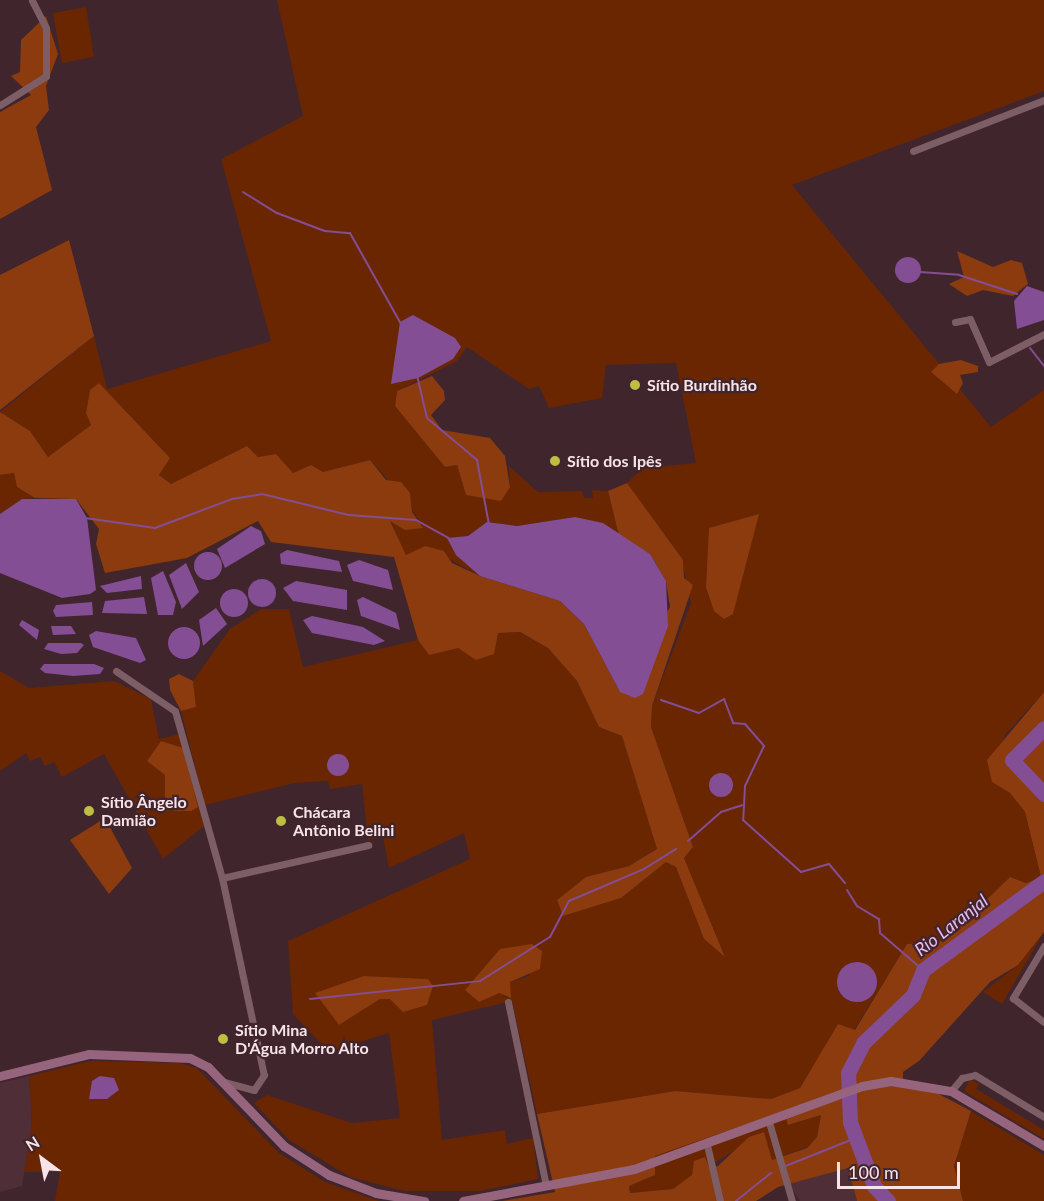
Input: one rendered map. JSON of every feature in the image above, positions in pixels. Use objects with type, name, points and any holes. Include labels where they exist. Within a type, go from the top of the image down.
[{"type":"main road","points":[[0,1076],[71,1057],[115,1053],[190,1058],[222,1082],[271,1134],[329,1175],[376,1193],[424,1201]]},
{"type":"main road","points":[[463,1201],[611,1175],[707,1145],[862,1086],[902,1081],[951,1091],[1044,1146]]},
{"type":"street","points":[[0,105],[46,76],[46,28],[32,0]]},
{"type":"street","points":[[913,151],[1044,100]]},
{"type":"street","points":[[955,322],[970,319],[983,358],[989,362],[1044,334]]},
{"type":"street","points":[[116,671],[175,711],[222,878],[264,1075],[254,1090],[222,1082]]},
{"type":"street","points":[[222,878],[368,845]]},
{"type":"street","points":[[1044,946],[1013,1002],[1044,1022]]},
{"type":"street","points":[[508,1002],[546,1186]]},
{"type":"street","points":[[951,1091],[962,1078],[975,1075],[1044,1117]]},
{"type":"street","points":[[769,1122],[792,1201]]},
{"type":"street","points":[[707,1145],[720,1201]]},
{"type":"shaded area","points":[[277,0],[1044,0],[1044,91],[792,185],[991,427],[1044,390],[1044,692],[1005,735],[992,782],[1010,793],[1025,812],[1041,877],[1026,883],[1010,877],[944,941],[907,944],[854,1030],[813,1066],[800,1088],[771,1099],[675,1091],[537,1114],[512,1001],[432,1020],[442,1140],[505,1130],[507,1144],[533,1138],[538,1179],[480,1191],[405,1191],[350,1177],[289,1140],[254,1103],[267,1095],[352,1123],[400,1118],[389,1033],[329,1052],[293,1014],[288,941],[470,859],[464,833],[389,868],[383,837],[368,840],[362,784],[330,789],[328,781],[295,783],[205,805],[181,711],[196,707],[193,681],[230,629],[261,609],[289,609],[303,667],[418,640],[429,655],[497,633],[519,632],[548,648],[577,681],[599,727],[622,736],[657,849],[629,866],[586,877],[557,900],[563,916],[621,898],[666,862],[676,867],[704,939],[725,957],[684,858],[693,847],[651,727],[652,706],[691,603],[684,570],[627,483],[643,468],[696,463],[676,363],[606,365],[602,398],[549,408],[539,386],[529,389],[467,347],[457,361],[397,391],[395,406],[445,467],[457,465],[466,495],[510,487],[509,466],[538,492],[582,491],[584,498],[593,498],[592,490],[608,491],[619,536],[575,517],[517,526],[487,522],[468,536],[448,538],[480,576],[425,546],[406,556],[390,520],[422,527],[408,502],[370,460],[323,472],[311,465],[293,473],[276,454],[258,457],[247,446],[171,484],[159,475],[170,458],[99,383],[90,390],[86,413],[91,425],[48,457],[30,431],[0,412],[94,336],[107,389],[271,341],[221,159],[303,116]],"holes":[[[532,944],[529,976],[510,982],[508,998],[499,993]],[[364,976],[427,979],[433,986],[380,999],[339,1025],[325,1006]]]},
{"type":"shaded area","points":[[86,7],[94,57],[62,63],[53,13]]},
{"type":"shaded area","points":[[46,16],[58,54],[46,86],[49,110],[36,127],[52,190],[0,219],[0,112],[31,95],[11,76],[20,72],[21,40]]},
{"type":"shaded area","points":[[69,240],[94,336],[0,410],[0,275]]},
{"type":"shaded area","points":[[957,251],[993,267],[1011,260],[1022,263],[1028,284],[1013,296],[983,290],[967,296],[949,284],[964,277]]},
{"type":"shaded area","points":[[908,257],[917,261],[921,270],[917,279],[908,283],[899,279],[895,270],[899,261]]},
{"type":"shaded area","points":[[1027,286],[1044,292],[1044,320],[1017,329],[1014,301]]},
{"type":"shaded area","points":[[413,315],[455,338],[461,347],[453,359],[418,378],[391,384],[400,322]]},
{"type":"shaded area","points":[[961,360],[978,366],[978,372],[960,375],[963,383],[957,394],[931,372],[939,364]]},
{"type":"shaded area","points":[[432,376],[444,391],[445,400],[431,415],[442,430],[490,438],[505,456],[510,487],[501,501],[466,495],[457,465],[445,467],[395,406],[397,391]]},
{"type":"shaded area","points":[[99,383],[170,458],[159,475],[171,484],[247,446],[258,457],[276,454],[293,473],[311,465],[323,472],[370,460],[386,480],[401,482],[410,493],[412,512],[423,528],[405,530],[390,521],[406,555],[425,546],[444,551],[452,563],[480,576],[560,601],[584,624],[620,692],[670,607],[666,581],[650,554],[619,536],[608,491],[627,483],[683,560],[684,578],[693,585],[652,706],[651,727],[693,847],[684,858],[725,957],[704,939],[676,867],[666,862],[621,898],[563,916],[557,900],[586,877],[629,866],[657,849],[622,736],[599,727],[577,681],[548,648],[520,632],[498,633],[494,654],[476,660],[458,648],[429,655],[418,640],[394,557],[271,542],[258,521],[187,558],[105,573],[96,544],[99,529],[76,499],[35,498],[17,487],[14,473],[0,475],[0,412],[30,431],[48,457],[91,425],[86,413],[90,390]]},
{"type":"shaded area","points":[[14,473],[17,487],[35,498],[22,499],[0,514],[0,475]]},
{"type":"shaded area","points":[[22,499],[76,499],[87,518],[96,590],[90,594],[62,598],[0,573],[0,514]]},
{"type":"shaded area","points":[[759,514],[733,614],[724,619],[714,611],[706,587],[709,528]]},
{"type":"shaded area","points":[[575,517],[603,523],[650,554],[666,581],[668,626],[643,694],[635,698],[620,692],[584,624],[560,601],[480,576],[456,555],[447,538],[468,536],[487,522],[517,526]]},
{"type":"shaded area","points":[[251,526],[261,531],[265,544],[225,568],[217,549]]},
{"type":"shaded area","points":[[287,550],[339,561],[342,572],[281,564],[280,554]]},
{"type":"shaded area","points":[[208,552],[218,556],[222,566],[218,576],[208,580],[198,576],[194,566],[198,556]]},
{"type":"shaded area","points":[[359,560],[388,570],[393,590],[353,581],[347,565]]},
{"type":"shaded area","points":[[186,563],[199,592],[182,609],[169,575]]},
{"type":"shaded area","points":[[163,571],[176,602],[173,615],[158,615],[151,578]]},
{"type":"shaded area","points":[[141,576],[142,589],[107,593],[100,586]]},
{"type":"shaded area","points":[[262,579],[272,583],[276,593],[272,603],[262,607],[252,603],[248,593],[252,583]]},
{"type":"shaded area","points":[[296,581],[347,590],[347,610],[293,601],[283,588]]},
{"type":"shaded area","points":[[234,589],[244,593],[248,603],[244,613],[234,617],[224,613],[220,603],[224,593]]},
{"type":"shaded area","points":[[144,597],[147,614],[102,613],[105,601]]},
{"type":"shaded area","points":[[363,597],[396,613],[400,630],[361,616],[357,600]]},
{"type":"shaded area","points":[[92,602],[93,615],[56,617],[53,611],[56,605]]},
{"type":"shaded area","points":[[216,608],[227,624],[203,646],[199,620]]},
{"type":"shaded area","points":[[312,616],[363,627],[385,641],[374,645],[312,633],[303,620]]},
{"type":"shaded area","points":[[22,620],[39,630],[37,640],[19,625]]},
{"type":"shaded area","points":[[51,626],[71,626],[76,634],[53,635]]},
{"type":"shaded area","points":[[184,627],[195,632],[200,643],[195,654],[184,659],[173,654],[168,643],[173,632]]},
{"type":"shaded area","points":[[96,631],[136,638],[146,660],[140,663],[93,647],[89,635]]},
{"type":"shaded area","points":[[48,643],[81,643],[84,645],[77,653],[61,654],[44,649]]},
{"type":"shaded area","points":[[44,664],[94,664],[104,668],[100,674],[73,676],[45,673],[40,669]]},
{"type":"shaded area","points":[[0,671],[29,688],[114,681],[151,699],[159,739],[180,734],[204,826],[163,859],[104,754],[62,777],[54,762],[45,766],[40,757],[30,761],[26,753],[0,771]]},
{"type":"shaded area","points":[[179,674],[193,681],[196,707],[181,711],[170,690],[169,679]]},
{"type":"shaded area","points":[[1044,692],[1044,932],[1018,965],[990,982],[919,1061],[903,1072],[903,1086],[935,1092],[971,1111],[954,1166],[963,1201],[857,1201],[848,1168],[778,1187],[756,1201],[502,1201],[555,1192],[537,1114],[675,1091],[771,1099],[800,1088],[838,1024],[855,1030],[907,944],[944,941],[1010,877],[1026,883],[1041,877],[1025,812],[1010,793],[992,782],[987,760]],"holes":[[[784,1111],[788,1125],[821,1115],[817,1137],[807,1148],[772,1160],[764,1132],[749,1137],[718,1166],[709,1167],[705,1157],[694,1161],[692,1175],[673,1189],[630,1193],[629,1186],[655,1175],[655,1156]]]},
{"type":"shaded area","points":[[161,741],[183,748],[198,807],[191,811],[174,811],[165,798],[165,775],[147,761]]},
{"type":"shaded area","points":[[338,754],[346,757],[349,765],[346,773],[338,776],[330,773],[327,765],[330,757]]},
{"type":"shaded area","points":[[721,773],[726,774],[732,780],[732,790],[726,796],[721,797],[716,796],[710,790],[709,785],[710,780],[716,774]]},
{"type":"shaded area","points":[[105,818],[132,868],[109,894],[70,840]]},
{"type":"shaded area","points":[[1044,932],[1002,1004],[983,992],[1018,965]]},
{"type":"shaded area","points":[[532,944],[542,951],[540,969],[510,982],[511,998],[499,993],[479,1002],[465,990],[500,949]]},
{"type":"shaded area","points":[[857,962],[865,963],[871,968],[876,974],[876,990],[871,996],[865,1001],[857,1002],[849,1001],[843,996],[838,990],[837,982],[838,974],[843,968],[849,963]]},
{"type":"shaded area","points":[[364,976],[428,979],[433,986],[427,1005],[403,1012],[390,999],[380,999],[339,1025],[315,993]]},
{"type":"shaded area","points":[[90,1061],[179,1063],[197,1068],[279,1153],[325,1182],[379,1201],[55,1201],[60,1172],[24,1172],[32,1124],[29,1076]]},
{"type":"shaded area","points":[[29,1076],[32,1124],[22,1186],[0,1192],[0,1083]]},
{"type":"shaded area","points":[[100,1076],[114,1078],[119,1090],[107,1099],[89,1099],[92,1081]]},
{"type":"shaded area","points":[[970,1079],[979,1084],[976,1089],[1044,1130],[1044,1139],[964,1091]]},
{"type":"shaded area","points":[[785,1111],[789,1125],[821,1115],[817,1137],[807,1147],[772,1160],[764,1132],[673,1189],[630,1193],[629,1186],[655,1175],[654,1156]]},
{"type":"shaded area","points":[[971,1111],[1044,1155],[1044,1201],[963,1201],[954,1166]]},
{"type":"shaded area","points":[[849,1167],[857,1201],[800,1201],[789,1184]]},
{"type":"waterway","points":[[243,192],[277,213],[325,231],[350,233],[401,324]]},
{"type":"waterway","points":[[920,272],[959,275],[1017,294]]},
{"type":"waterway","points":[[1030,348],[1044,366]]},
{"type":"waterway","points":[[417,375],[427,418],[477,460],[489,525]]},
{"type":"waterway","points":[[85,518],[155,528],[232,499],[262,494],[349,515],[416,520],[448,538]]},
{"type":"waterway","points":[[661,700],[699,713],[724,699],[733,723],[745,724],[764,746],[745,786],[743,820],[801,872],[829,864],[845,883]]},
{"type":"waterway","name":"Rio Laranjal","points":[[1044,728],[1012,760],[1044,794]]},
{"type":"waterway","points":[[688,841],[721,812],[742,805]]},
{"type":"waterway","points":[[310,999],[480,981],[550,937],[569,901],[644,869],[676,849]]},
{"type":"waterway","name":"Rio Laranjal","points":[[888,1201],[874,1186],[850,1122],[848,1073],[863,1043],[913,995],[923,970],[1044,881]]},
{"type":"waterway","points":[[847,890],[857,906],[879,919],[880,933],[923,970]]},
{"type":"waterway","points":[[783,1167],[856,1138]]},
{"type":"waterway","points":[[736,1201],[771,1173]]},
{"type":"place","name":"Sítio Burdinhão","points":[[635,385]]},
{"type":"place","name":"Sítio dos Ipês","points":[[555,461]]},
{"type":"place","name":"Sítio Ângelo Damião","points":[[89,811]]},
{"type":"place","name":"Chácara Antônio Belini","points":[[281,821]]},
{"type":"place","name":"Sítio Mina D'Água Morro Alto","points":[[223,1039]]}]
